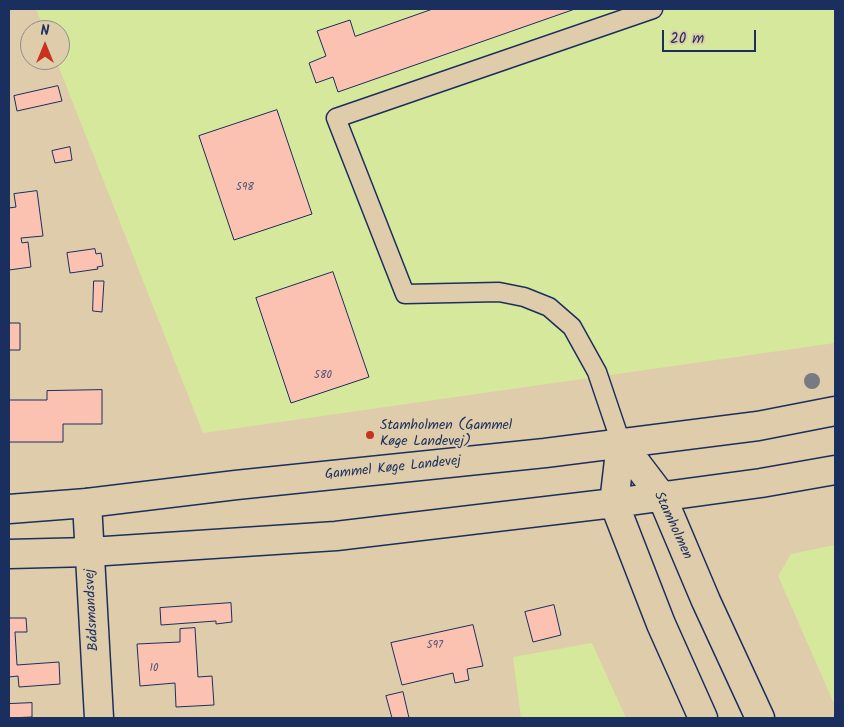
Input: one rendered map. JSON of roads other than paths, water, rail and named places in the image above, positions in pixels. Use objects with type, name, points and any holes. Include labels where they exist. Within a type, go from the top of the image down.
[{"type":"main road","name":"Gammel Køge Landevej","points":[[9,509],[545,453],[758,426],[835,411]]},
{"type":"main road","name":"Stamholmen","points":[[621,443],[662,497],[760,718]]},
{"type":"main road","points":[[621,443],[614,503],[661,624],[703,718]]},
{"type":"main road","points":[[9,554],[90,552],[336,536],[662,497],[835,470]]},
{"type":"main road","name":"Bådsmandsvej","points":[[87,502],[99,718]]},
{"type":"lane","points":[[621,443],[597,372],[572,328],[549,307],[524,297],[499,292],[406,294],[336,118],[653,9]]},
{"type":"place","name":"Stamholmen (Gammel Køge Landevej)","points":[[370,435]]}]
